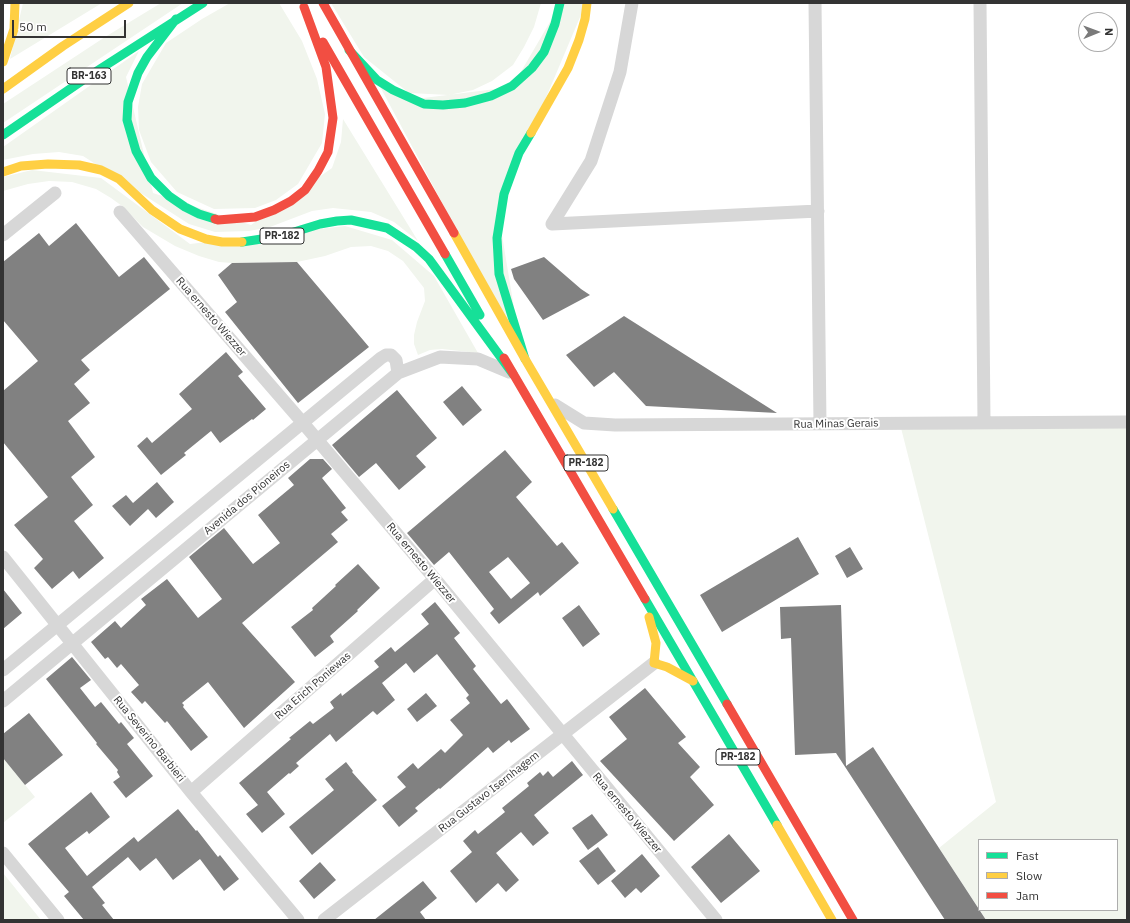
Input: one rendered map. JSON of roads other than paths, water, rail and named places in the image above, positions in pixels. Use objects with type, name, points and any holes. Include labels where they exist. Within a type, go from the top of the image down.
[{"type":"main road","points":[[3,62],[14,29],[15,3]]},
{"type":"main road","points":[[3,89],[63,46],[129,3]]},
{"type":"main road","name":"BR-163","points":[[3,135],[86,78],[203,3]]},
{"type":"main road","name":"PR-182","points":[[323,3],[525,359],[853,920]]},
{"type":"main road","points":[[349,50],[377,80],[392,90],[424,104],[443,105],[465,103],[491,96],[512,86],[532,68],[544,52],[555,24],[560,3]]},
{"type":"main road","points":[[525,359],[500,274],[497,254],[497,238],[504,194],[519,153],[568,68],[579,40],[585,19],[587,3]]},
{"type":"main road","points":[[176,19],[147,57],[138,73],[128,102],[127,120],[136,151],[151,178],[169,196],[185,207],[199,214],[218,220],[255,217],[292,201],[305,190],[318,172],[328,152],[333,118],[326,67],[303,5]]},
{"type":"main road","points":[[303,5],[513,374]]},
{"type":"main road","name":"PR-182","points":[[3,172],[20,166],[48,164],[79,166],[102,170],[119,179],[152,210],[180,229],[206,239],[222,242],[246,242],[281,236],[320,224],[351,220],[387,228],[416,247],[430,259],[513,374],[643,594],[832,920]]},
{"type":"main road","points":[[643,594],[656,643],[654,664],[667,667],[694,682]]},
{"type":"street","points":[[632,3],[620,72],[591,161],[552,224],[818,211]]},
{"type":"street","points":[[815,3],[820,424]]},
{"type":"street","points":[[980,3],[984,422]]},
{"type":"street","points":[[3,235],[55,192]]},
{"type":"street","name":"Rua ernesto Wiezzer","points":[[120,212],[303,423],[716,920]]},
{"type":"street","points":[[3,670],[381,358],[386,355],[391,355],[396,360],[398,373]]},
{"type":"street","name":"Avenida dos Pioneiros","points":[[3,701],[398,373],[440,357],[478,359],[513,374]]},
{"type":"street","name":"Rua Minas Gerais","points":[[550,402],[584,423],[615,425],[1127,422]]},
{"type":"street","points":[[209,501],[223,519]]},
{"type":"street","name":"Rua Severino Barbieri","points":[[3,558],[192,792],[298,920]]},
{"type":"street","points":[[124,571],[139,588]]},
{"type":"street","name":"Rua Erich Poniewas","points":[[192,792],[435,580]]},
{"type":"street","name":"Rua Gustavo Isernhagem","points":[[324,920],[654,664]]},
{"type":"street","points":[[3,853],[58,920]]}]
